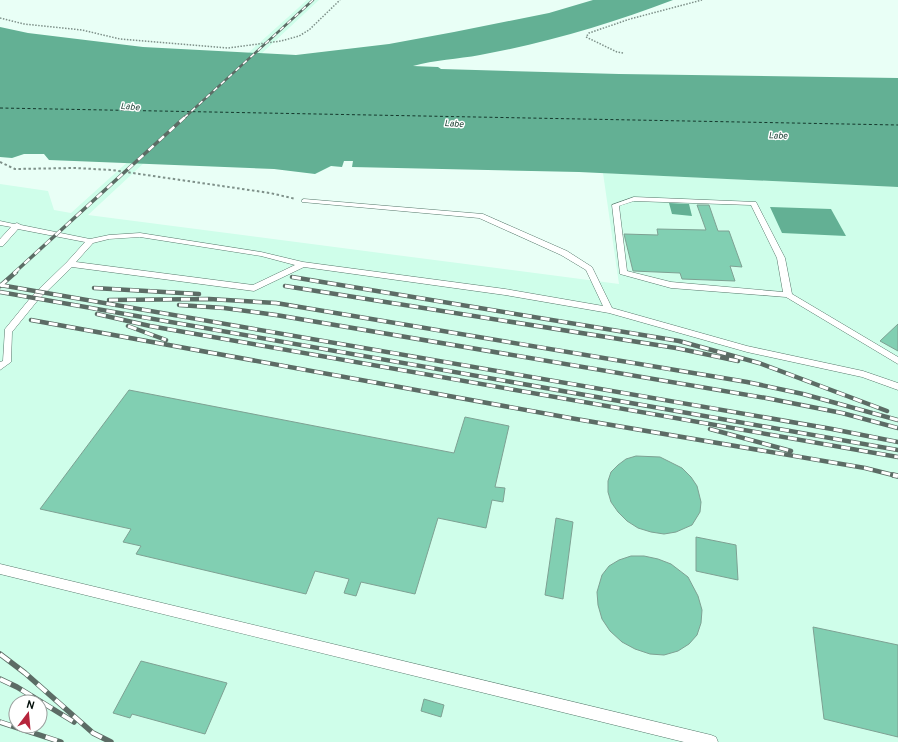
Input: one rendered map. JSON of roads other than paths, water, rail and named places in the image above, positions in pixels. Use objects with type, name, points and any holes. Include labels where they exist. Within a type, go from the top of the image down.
[{"type":"lane","points":[[788,296],[781,258],[754,203],[634,199],[615,205],[623,272],[671,285],[788,296],[898,361]]},
{"type":"lane","points":[[304,201],[480,216],[564,253],[589,269],[609,310]]},
{"type":"lane","points":[[0,222],[90,241],[109,237],[140,235],[261,254],[303,264],[505,292],[609,310],[747,349],[863,374],[898,387]]},
{"type":"lane","points":[[0,244],[17,225]]},
{"type":"lane","points":[[0,367],[7,362],[8,331],[35,298],[70,264],[90,241]]},
{"type":"lane","points":[[70,264],[254,288],[303,264]]},
{"type":"lane","points":[[0,569],[711,742]]},
{"type":"water","name":"Labe","points":[[593,0],[673,0],[602,25],[553,39],[480,55],[429,62],[413,66],[438,67],[441,69],[619,74],[898,78],[898,187],[579,172],[352,167],[353,161],[344,161],[342,167],[331,166],[315,174],[274,169],[49,160],[44,154],[24,154],[12,158],[0,157],[0,27],[28,33],[143,47],[296,55],[389,44],[454,32],[549,13]]},
{"type":"water","points":[[669,203],[689,204],[692,216],[672,214]]},
{"type":"water","points":[[770,207],[831,209],[846,236],[782,233]]},
{"type":"railway","points":[[184,118],[313,0]]},
{"type":"railway","points":[[14,273],[185,117]]},
{"type":"railway","points":[[1,285],[16,272]]},
{"type":"railway","points":[[292,277],[679,341],[759,363],[887,411]]},
{"type":"railway","points":[[1,285],[832,429],[898,442]]},
{"type":"railway","points":[[285,286],[676,348],[738,361]]},
{"type":"railway","points":[[94,288],[199,294]]},
{"type":"railway","points":[[0,292],[898,450]]},
{"type":"railway","points":[[109,300],[209,299],[276,303],[747,382],[803,394],[898,420]]},
{"type":"railway","points":[[179,305],[224,308],[276,315],[766,398],[842,413],[898,428]]},
{"type":"railway","points":[[97,314],[150,326],[898,457]]},
{"type":"railway","points":[[31,320],[570,418],[865,468],[893,475]]},
{"type":"railway","points":[[128,326],[166,340]]},
{"type":"railway","points":[[710,429],[791,451]]},
{"type":"railway","points":[[893,475],[898,476]]},
{"type":"railway","points":[[893,475],[897,476]]},
{"type":"railway","points":[[0,654],[25,673],[93,733],[111,742]]},
{"type":"railway","points":[[0,679],[17,687],[74,722]]},
{"type":"railway","points":[[0,722],[61,742]]}]
